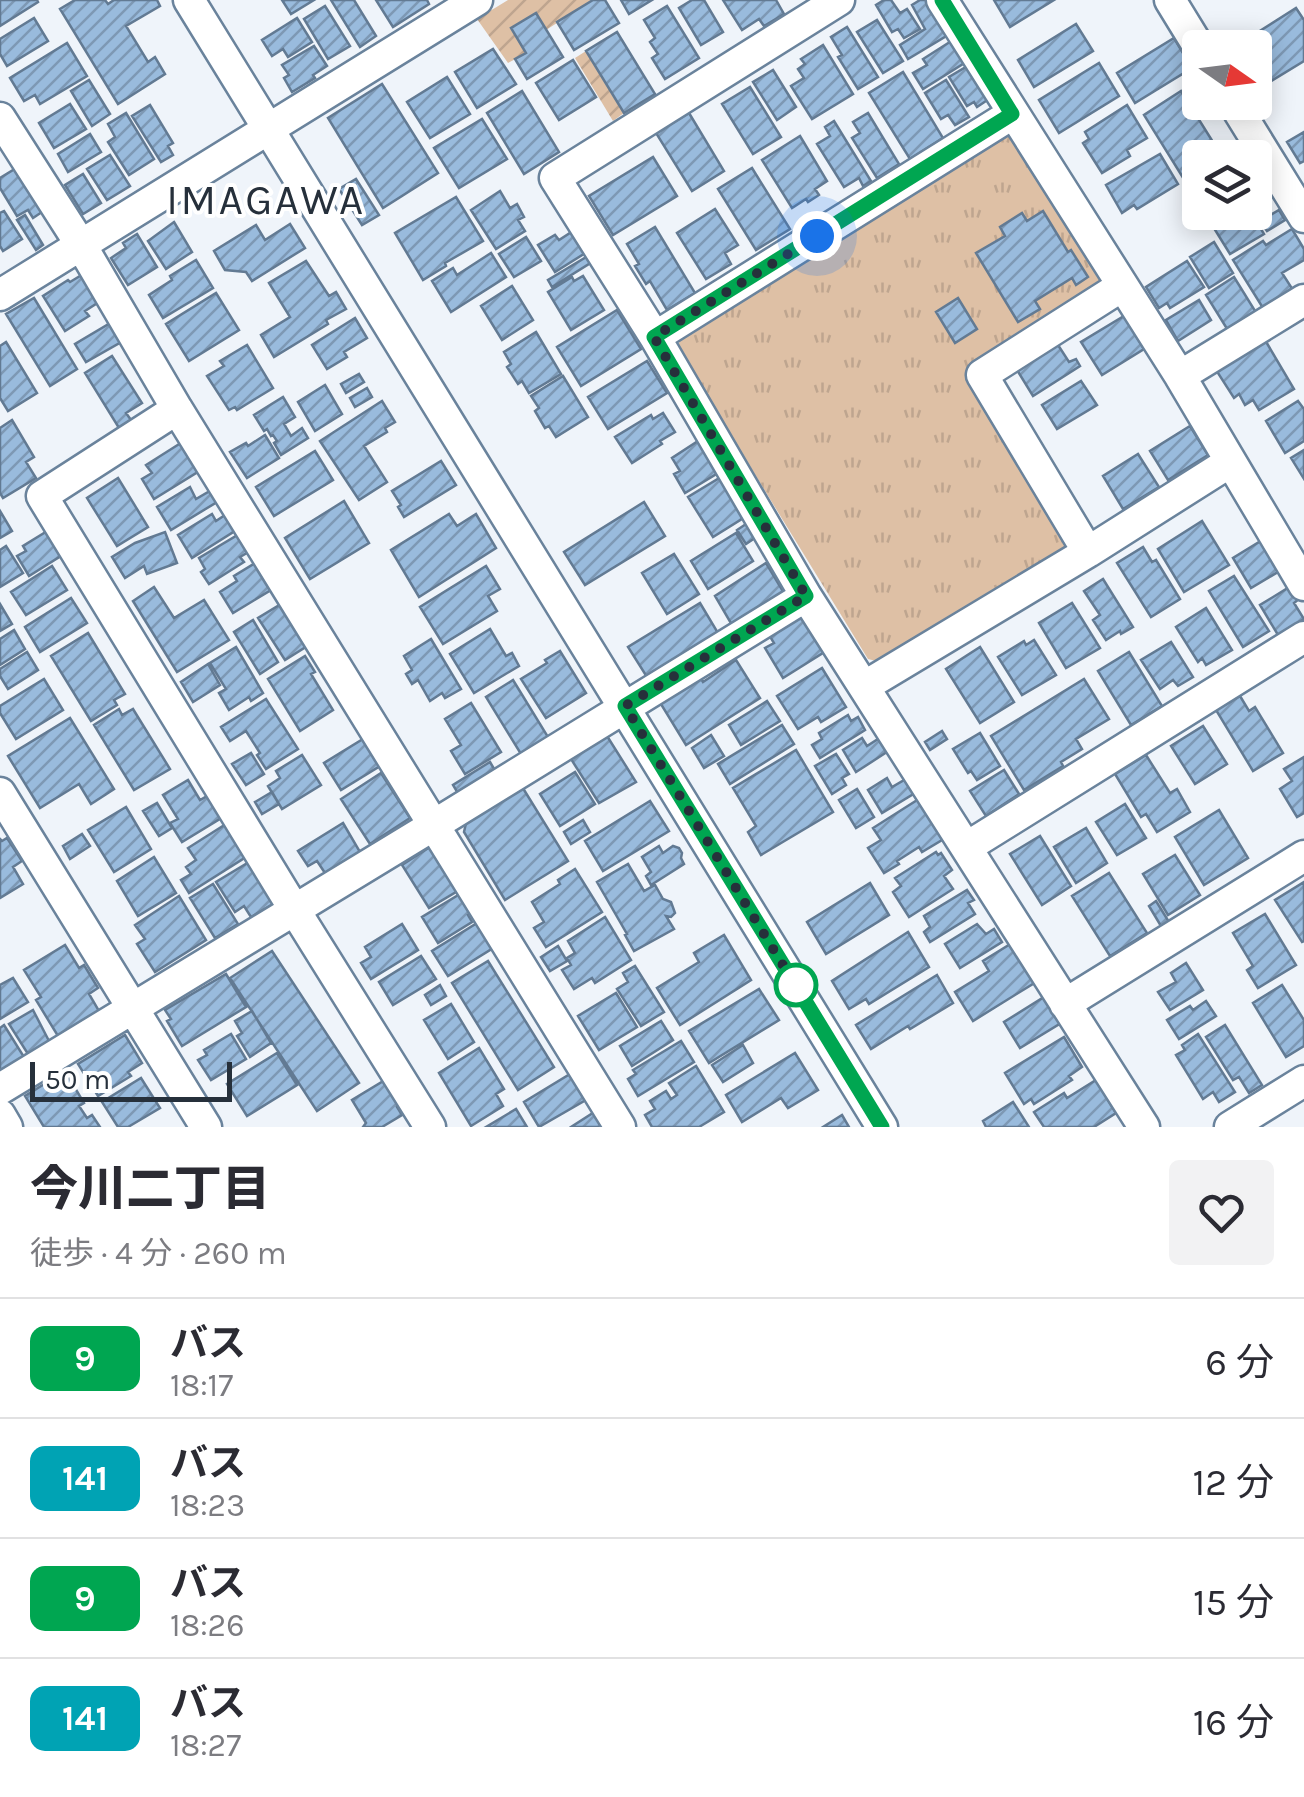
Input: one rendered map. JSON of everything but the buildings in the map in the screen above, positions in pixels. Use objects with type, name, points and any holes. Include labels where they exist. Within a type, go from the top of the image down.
[{"type":"street","points":[[190,0],[882,1127]]},
{"type":"street","points":[[840,0],[554,178],[654,337],[806,596],[1144,1127]]},
{"type":"street","points":[[942,0],[1180,376],[1304,585]]},
{"type":"street","points":[[1170,0],[1188,30]]},
{"type":"street","points":[[0,295],[270,129],[457,5]]},
{"type":"street","points":[[654,337],[1012,114]]},
{"type":"street","points":[[0,118],[620,1127]]},
{"type":"street","points":[[1244,120],[1304,217]]},
{"type":"street","points":[[1088,552],[982,375],[1122,286]]},
{"type":"street","points":[[1180,376],[1304,300]]},
{"type":"street","points":[[177,409],[42,496],[430,1127]]},
{"type":"street","points":[[865,686],[1230,462]]},
{"type":"street","points":[[0,1088],[806,596]]},
{"type":"street","points":[[968,848],[1304,637]]},
{"type":"street","points":[[0,792],[206,1127]]},
{"type":"street","points":[[1065,1004],[1304,856]]},
{"type":"street","points":[[1230,1127],[1304,1081]]},
{"type":"street","points":[[0,1116],[7,1127]]},
{"type":"green space","points":[[508,0],[593,0],[546,30],[536,13],[512,28],[526,53],[508,63],[477,19]]},
{"type":"green space","points":[[586,51],[624,113],[613,121],[575,58]]},
{"type":"green space","points":[[1003,134],[1019,138],[1102,274],[1099,290],[965,372],[1067,537],[1063,552],[884,663],[868,659],[678,349],[681,333]]},
{"type":"bus line","name":"9","points":[[882,1127],[625,706],[806,596],[654,337],[1012,114],[942,0]]},
{"type":"district","name":"IMAGAWA","points":[[266,199]]},
{"type":"route","points":[[796,985],[803,998],[625,706],[806,596],[654,337],[817,236]]}]
